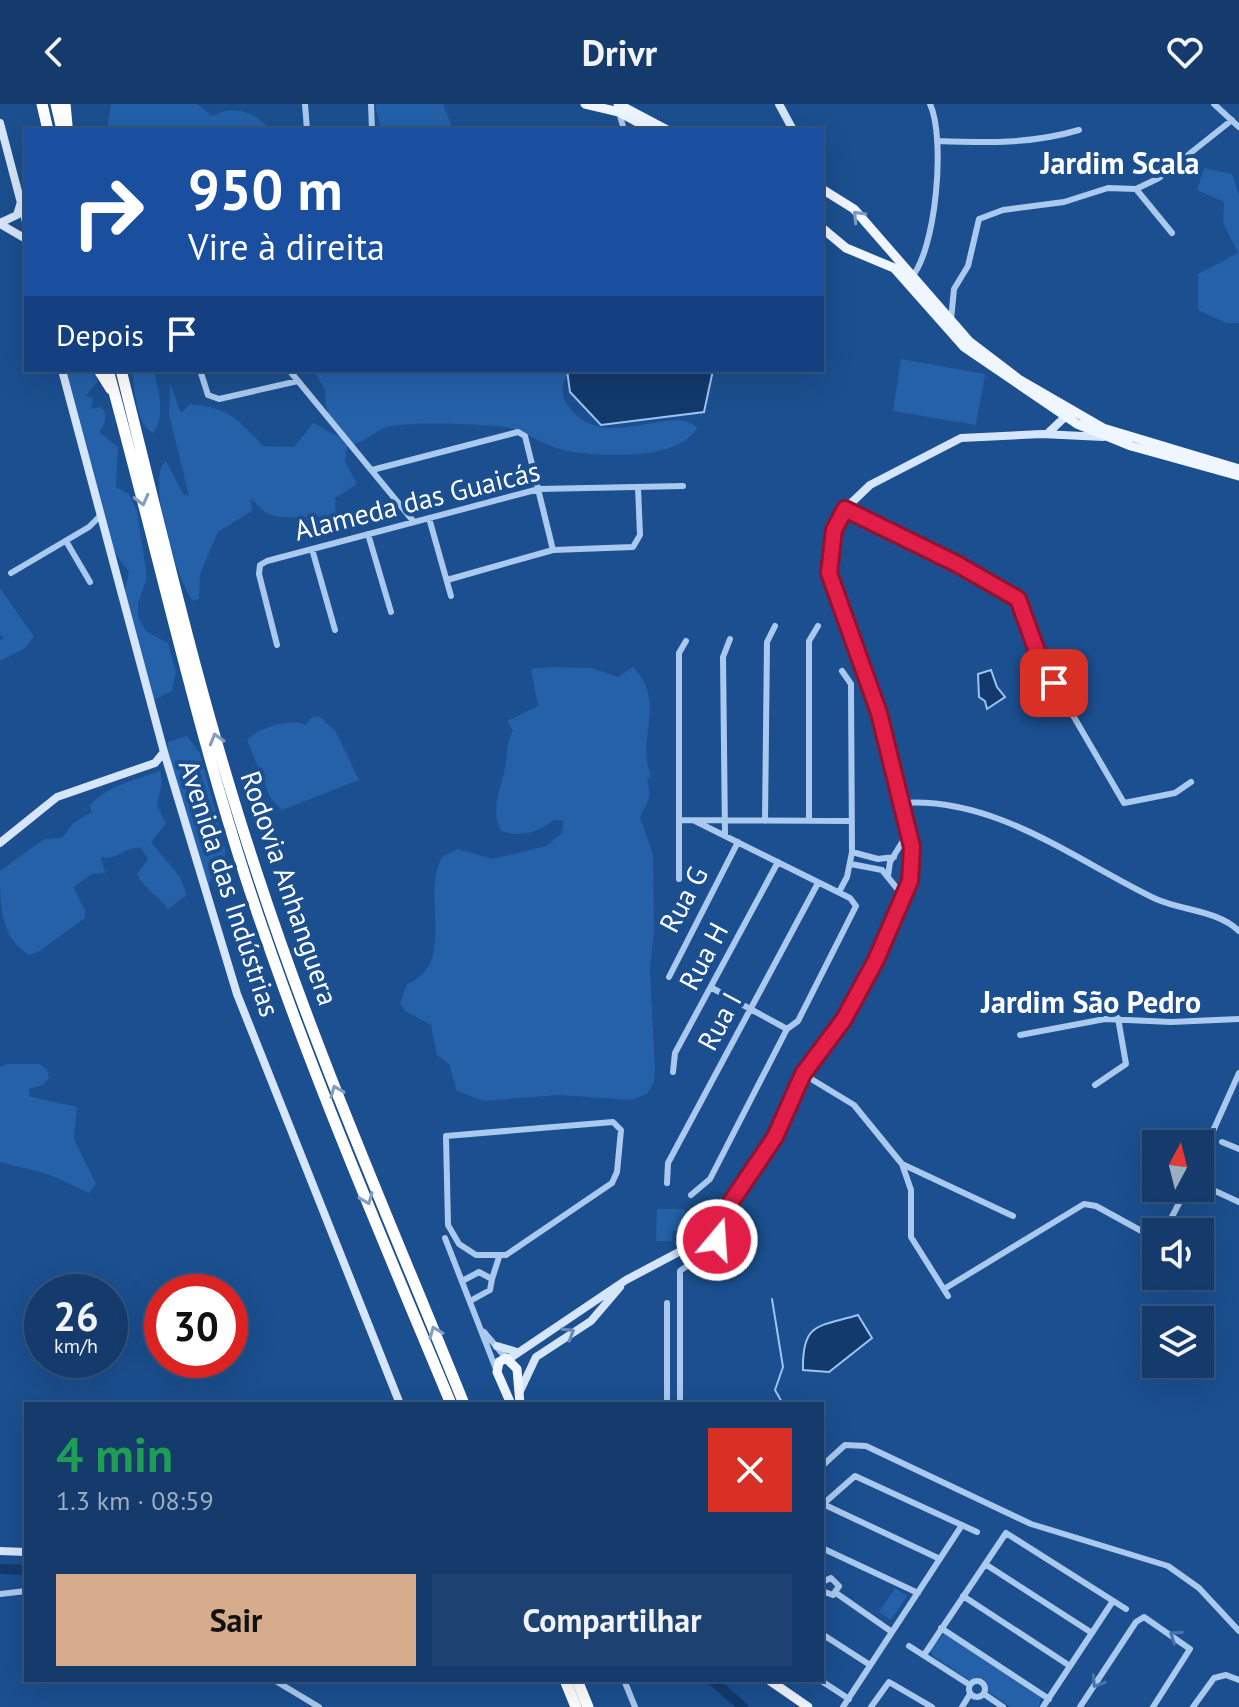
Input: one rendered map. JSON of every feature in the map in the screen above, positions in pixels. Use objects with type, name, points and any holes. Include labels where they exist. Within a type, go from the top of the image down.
[{"type":"highway","points":[[42,104],[48,128]]},
{"type":"highway","points":[[56,104],[62,128]]},
{"type":"highway","points":[[65,104],[68,128]]},
{"type":"highway","points":[[100,372],[105,384],[115,392]]},
{"type":"highway","name":"Rodovia Anhanguera","points":[[109,372],[194,706],[246,879],[316,1074],[450,1402]]},
{"type":"highway","name":"Rodovia Anhanguera","points":[[122,372],[206,704],[257,875],[328,1072],[463,1402]]},
{"type":"highway","points":[[566,1682],[576,1707]]},
{"type":"highway","points":[[578,1682],[588,1707]]},
{"type":"main road","points":[[585,104],[618,108],[663,128]]},
{"type":"main road","points":[[779,104],[792,128]]},
{"type":"main road","points":[[618,108],[647,128]]},
{"type":"main road","points":[[0,123],[24,214]]},
{"type":"main road","points":[[824,190],[854,209],[964,347],[1062,421],[1239,469]]},
{"type":"main road","points":[[0,224],[17,215],[21,201]]},
{"type":"main road","points":[[0,224],[24,238]]},
{"type":"main road","points":[[824,230],[846,248],[882,261],[910,280],[990,359],[1103,432],[1239,476]]},
{"type":"main road","points":[[882,261],[890,252]]},
{"type":"main road","name":"Avenida das Indústrias","points":[[63,372],[164,752],[237,994],[399,1402]]},
{"type":"main road","points":[[1047,434],[1062,421]]},
{"type":"main road","points":[[1062,421],[1065,435]]},
{"type":"main road","points":[[510,1402],[497,1372],[499,1362],[626,1280],[692,1245],[714,1227],[775,1137],[803,1074],[844,1019],[904,897],[913,860],[909,831],[879,713],[829,573],[834,530],[845,509],[870,485],[961,438],[1103,432]]},
{"type":"main road","points":[[0,843],[57,797],[155,763],[164,752]]},
{"type":"main road","points":[[520,1391],[536,1357],[591,1321],[626,1280]]},
{"type":"main road","points":[[584,1307],[591,1312],[591,1321]]},
{"type":"main road","points":[[497,1346],[511,1356],[517,1369],[520,1402]]},
{"type":"main road","points":[[505,1390],[520,1391]]},
{"type":"main road","points":[[0,1551],[24,1552]]},
{"type":"main road","points":[[773,1682],[808,1707]]},
{"type":"street","points":[[305,104],[307,128]]},
{"type":"street","points":[[371,104],[372,128]]},
{"type":"street","points":[[910,280],[921,264],[934,208],[937,141],[930,104]]},
{"type":"street","points":[[1214,104],[1239,127]]},
{"type":"street","points":[[618,108],[623,128]]},
{"type":"street","points":[[951,323],[954,289],[968,266],[979,219],[1003,210],[1064,202],[1108,188],[1136,189],[1159,178],[1232,120]]},
{"type":"street","points":[[937,141],[1006,143],[1046,140],[1079,130]]},
{"type":"street","points":[[1136,189],[1172,233]]},
{"type":"street","points":[[201,372],[208,395],[219,399],[298,381]]},
{"type":"street","points":[[291,372],[414,522]]},
{"type":"street","points":[[372,470],[518,432],[525,436],[553,550]]},
{"type":"street","name":"Alameda das Guaicás","points":[[277,645],[259,574],[260,565],[539,489],[683,486]]},
{"type":"street","points":[[447,580],[553,550],[633,547],[640,535],[638,487]]},
{"type":"street","points":[[845,509],[957,564],[1018,599],[1039,657],[1124,803],[1175,793],[1191,782]]},
{"type":"street","points":[[11,573],[66,541],[101,515]]},
{"type":"street","points":[[429,518],[451,596]]},
{"type":"street","points":[[368,534],[391,612]]},
{"type":"street","points":[[66,541],[90,582]]},
{"type":"street","points":[[312,549],[335,630]]},
{"type":"street","points":[[765,821],[767,642],[775,626]]},
{"type":"street","points":[[809,821],[809,641],[818,626]]},
{"type":"street","points":[[725,835],[723,657],[730,639]]},
{"type":"street","points":[[679,879],[679,653],[686,641]]},
{"type":"street","points":[[839,892],[851,864],[852,852],[851,684],[842,671]]},
{"type":"street","points":[[901,803],[954,805],[999,818],[1156,899],[1180,910],[1221,918],[1239,931]]},
{"type":"street","points":[[681,820],[851,821]]},
{"type":"street","points":[[691,1195],[710,1179],[787,1029],[798,1021],[855,912],[855,901],[695,821]]},
{"type":"street","points":[[888,876],[894,857],[909,831]]},
{"type":"street","name":"Rua G","points":[[669,977],[738,842]]},
{"type":"street","points":[[852,852],[878,859],[894,857]]},
{"type":"street","name":"Rua H","points":[[673,1072],[675,1053],[778,862]]},
{"type":"street","points":[[851,864],[882,870],[904,897]]},
{"type":"street","name":"Rua I","points":[[667,1183],[668,1163],[818,883]]},
{"type":"street","points":[[712,988],[787,1029]]},
{"type":"street","points":[[1020,1035],[1118,1018],[1171,1022],[1239,1019]]},
{"type":"street","points":[[1095,1085],[1126,1064],[1118,1018]]},
{"type":"street","points":[[1213,1130],[1239,1073]]},
{"type":"street","points":[[803,1074],[854,1105],[902,1164],[911,1190],[911,1237],[948,1296]]},
{"type":"street","points":[[618,1123],[621,1130],[612,1183],[499,1257],[476,1255],[459,1244],[448,1225],[446,1136],[618,1123]]},
{"type":"street","points":[[1222,1142],[1239,1149]]},
{"type":"street","points":[[902,1164],[1013,1216]]},
{"type":"street","points":[[1214,1190],[1239,1202]]},
{"type":"street","points":[[944,1289],[1084,1204],[1096,1206],[1142,1231]]},
{"type":"street","points":[[680,1402],[681,1270],[714,1248],[717,1236],[714,1227]]},
{"type":"street","points":[[445,1238],[472,1300],[497,1372]]},
{"type":"street","points":[[692,1245],[700,1250],[701,1259]]},
{"type":"street","points":[[476,1255],[476,1273]]},
{"type":"street","points":[[472,1300],[490,1290],[499,1257]]},
{"type":"street","points":[[464,1280],[483,1272],[492,1279]]},
{"type":"street","points":[[667,1402],[667,1305],[680,1307]]},
{"type":"street","points":[[482,1329],[497,1346]]},
{"type":"street","points":[[824,1464],[845,1445],[866,1446],[1031,1524],[1128,1551],[1168,1566],[1199,1588],[1239,1631]]},
{"type":"street","points":[[824,1503],[855,1476],[977,1532]]},
{"type":"street","points":[[824,1506],[940,1559]]},
{"type":"street","points":[[843,1707],[962,1525]]},
{"type":"street","points":[[924,1655],[1006,1533],[1126,1609]]},
{"type":"street","points":[[824,1549],[918,1593]]},
{"type":"street","points":[[985,1564],[1092,1633]]},
{"type":"street","points":[[824,1581],[828,1578],[836,1580],[828,1593],[892,1632]]},
{"type":"street","points":[[0,1594],[24,1591]]},
{"type":"street","points":[[963,1596],[1070,1666]]},
{"type":"street","points":[[1043,1707],[1113,1601]]},
{"type":"street","points":[[1080,1707],[1136,1622],[1144,1617],[1190,1649],[1153,1707]]},
{"type":"street","points":[[941,1628],[1049,1699]]},
{"type":"street","points":[[824,1635],[870,1665]]},
{"type":"street","points":[[909,1646],[970,1685],[977,1695],[1003,1707]]},
{"type":"street","points":[[1193,1707],[1214,1678],[1226,1675],[1239,1680]]},
{"type":"street","points":[[279,1682],[297,1690],[319,1707]]},
{"type":"street","points":[[625,1682],[635,1707]]},
{"type":"street","points":[[823,1682],[849,1699]]},
{"type":"street","points":[[871,1707],[889,1682],[932,1707]]},
{"type":"street","points":[[970,1685],[983,1683],[971,1707]]},
{"type":"street","points":[[962,1707],[977,1695]]},
{"type":"shaded area","points":[[111,104],[197,104],[212,116],[236,110],[251,114],[269,128],[107,128]]},
{"type":"shaded area","points":[[375,104],[443,104],[452,127],[451,128],[381,128]]},
{"type":"shaded area","points":[[1204,168],[1232,174],[1239,195],[1239,323],[1226,323],[1198,310],[1198,274],[1238,253],[1223,223],[1224,202],[1197,190]]},
{"type":"shaded area","points":[[901,359],[985,374],[976,425],[893,411]]},
{"type":"shaded area","points":[[67,372],[92,372],[98,381],[86,396],[93,399],[91,409],[101,407],[105,413],[99,432],[118,447],[116,487],[129,494],[137,511],[147,577],[138,604],[138,617],[146,631],[168,643],[176,672],[172,691],[152,701],[124,595],[129,572],[112,549]]},
{"type":"shaded area","points":[[132,372],[154,372],[160,411],[153,433],[139,414]]},
{"type":"shaded area","points":[[315,372],[569,372],[563,395],[581,419],[599,426],[617,428],[672,420],[686,421],[697,428],[687,439],[673,447],[655,452],[615,455],[564,450],[503,427],[432,424],[384,428],[347,447],[345,461],[357,484],[335,498],[336,518],[272,515],[251,499],[252,511],[218,532],[200,574],[199,599],[193,601],[179,573],[161,507],[160,471],[166,461],[183,494],[189,496],[169,415],[170,383],[181,413],[190,404],[214,408],[239,421],[263,446],[294,447],[313,423],[338,436],[326,407],[325,391]]},
{"type":"shaded area","points":[[567,372],[713,372],[704,412],[601,425],[570,392]]},
{"type":"shaded area","points":[[0,588],[34,637],[24,649],[0,661],[0,640],[4,639],[0,634]]},
{"type":"shaded area","points":[[633,667],[643,680],[648,694],[650,707],[646,748],[651,774],[647,781],[648,801],[640,818],[653,854],[654,930],[650,971],[655,1069],[654,1082],[647,1094],[631,1100],[558,1095],[484,1101],[457,1091],[449,1064],[437,1055],[431,1025],[405,1011],[400,1003],[407,984],[422,974],[431,961],[435,945],[434,890],[442,857],[458,849],[492,859],[546,846],[562,833],[563,821],[554,820],[529,833],[501,831],[496,813],[508,743],[513,731],[507,721],[538,706],[531,669],[592,668],[618,677]]},
{"type":"shaded area","points":[[991,670],[997,687],[1005,697],[987,709],[985,701],[979,697],[978,674]]},
{"type":"shaded area","points":[[319,716],[336,732],[359,780],[282,810],[270,797],[247,740],[267,728],[284,723],[306,725],[312,717]]},
{"type":"shaded area","points":[[187,736],[200,753],[225,849],[225,870],[220,876],[210,879],[209,894],[166,756],[168,742]]},
{"type":"shaded area","points":[[160,771],[162,782],[157,805],[166,824],[151,842],[180,877],[187,895],[168,909],[147,888],[137,874],[148,859],[141,848],[112,857],[101,857],[105,873],[92,874],[73,887],[85,910],[85,918],[38,952],[29,955],[19,948],[4,919],[0,871],[44,839],[62,838],[73,823],[92,812],[90,805],[105,793]]},
{"type":"shaded area","points":[[7,1064],[40,1064],[47,1070],[49,1078],[43,1085],[29,1089],[29,1096],[77,1107],[74,1139],[96,1184],[89,1193],[48,1174],[0,1162],[0,1067]]},
{"type":"shaded area","points":[[657,1209],[685,1209],[685,1232],[673,1231],[672,1241],[656,1241]]},
{"type":"shaded area","points":[[858,1315],[872,1338],[829,1372],[803,1370],[806,1343],[815,1329]]},
{"type":"shaded area","points":[[895,1588],[907,1596],[891,1620],[879,1612]]},
{"type":"shaded area","points":[[945,1633],[1041,1697],[1039,1707],[1011,1707],[988,1692],[984,1679],[969,1680],[933,1656],[930,1649]]},
{"type":"waterway","points":[[772,1299],[783,1367],[775,1390],[782,1402]]},
{"type":"waterway","points":[[0,1569],[24,1570]]},
{"type":"waterway","points":[[714,1682],[743,1707]]},
{"type":"district","name":"Jardim Scala","points":[[1120,162]]},
{"type":"district","name":"Jardim São Pedro","points":[[1091,1001]]},
{"type":"route","points":[[717,1240],[714,1227],[775,1137],[803,1074],[844,1019],[876,960],[910,881],[912,847],[879,713],[835,599],[829,573],[829,549],[834,530],[845,509],[957,564],[1018,599],[1039,657],[1054,683]]}]
